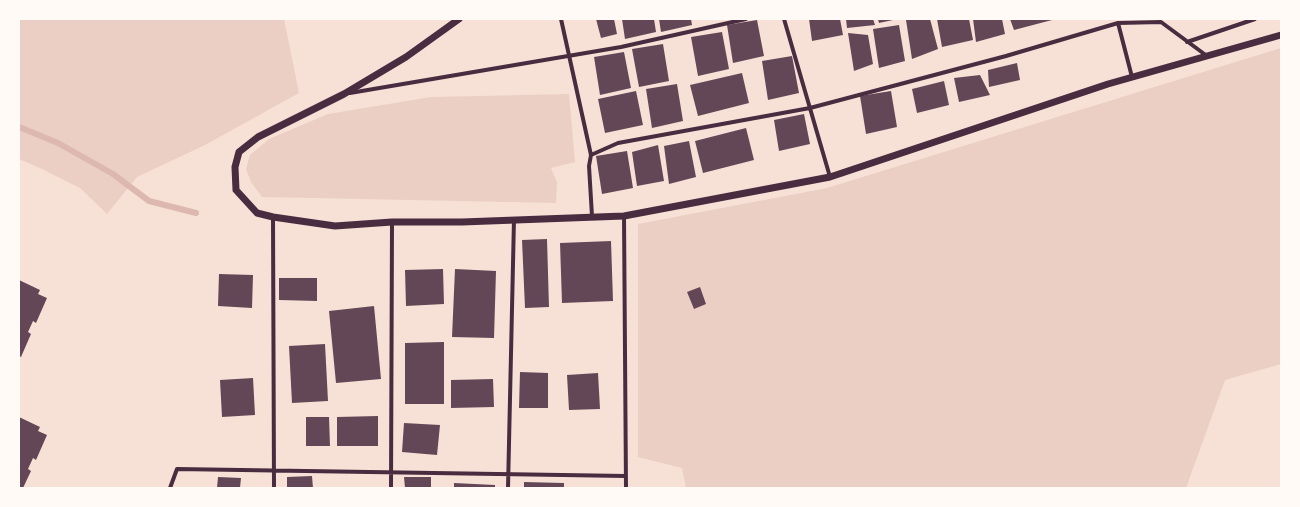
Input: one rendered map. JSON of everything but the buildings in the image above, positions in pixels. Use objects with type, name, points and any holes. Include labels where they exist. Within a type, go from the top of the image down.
[{"type":"street","points":[[459,19],[406,57],[344,94],[258,138],[240,152],[235,167],[236,190],[257,213],[273,217],[335,226],[392,222],[462,222],[624,216],[830,178],[1132,77],[1281,35]]},
{"type":"street","points":[[561,19],[591,155],[589,166],[592,216]]},
{"type":"street","points":[[344,94],[621,47],[746,19]]},
{"type":"street","points":[[784,19],[830,178]]},
{"type":"street","points":[[1187,42],[1255,19]]},
{"type":"street","points":[[591,155],[618,143],[810,108],[1006,56],[1118,23],[1161,22],[1207,56]]},
{"type":"street","points":[[1118,23],[1132,77]]},
{"type":"street","points":[[624,216],[626,488]]},
{"type":"street","points":[[273,217],[274,488]]},
{"type":"street","points":[[508,488],[514,219]]},
{"type":"street","points":[[391,488],[392,222]]},
{"type":"street","points":[[170,488],[177,469],[626,476]]},
{"type":"shaded area","points":[[19,19],[284,19],[299,93],[205,145],[137,177],[107,214],[80,188],[19,159]]},
{"type":"shaded area","points":[[1281,48],[1281,364],[1225,380],[1186,488],[686,488],[682,468],[638,457],[638,224],[827,188]]},
{"type":"shaded area","points":[[569,94],[575,162],[551,168],[557,182],[556,203],[262,197],[251,182],[246,169],[250,155],[269,139],[328,114],[431,97]]},
{"type":"waterway","points":[[19,127],[58,143],[113,174],[149,201],[196,213]]}]
